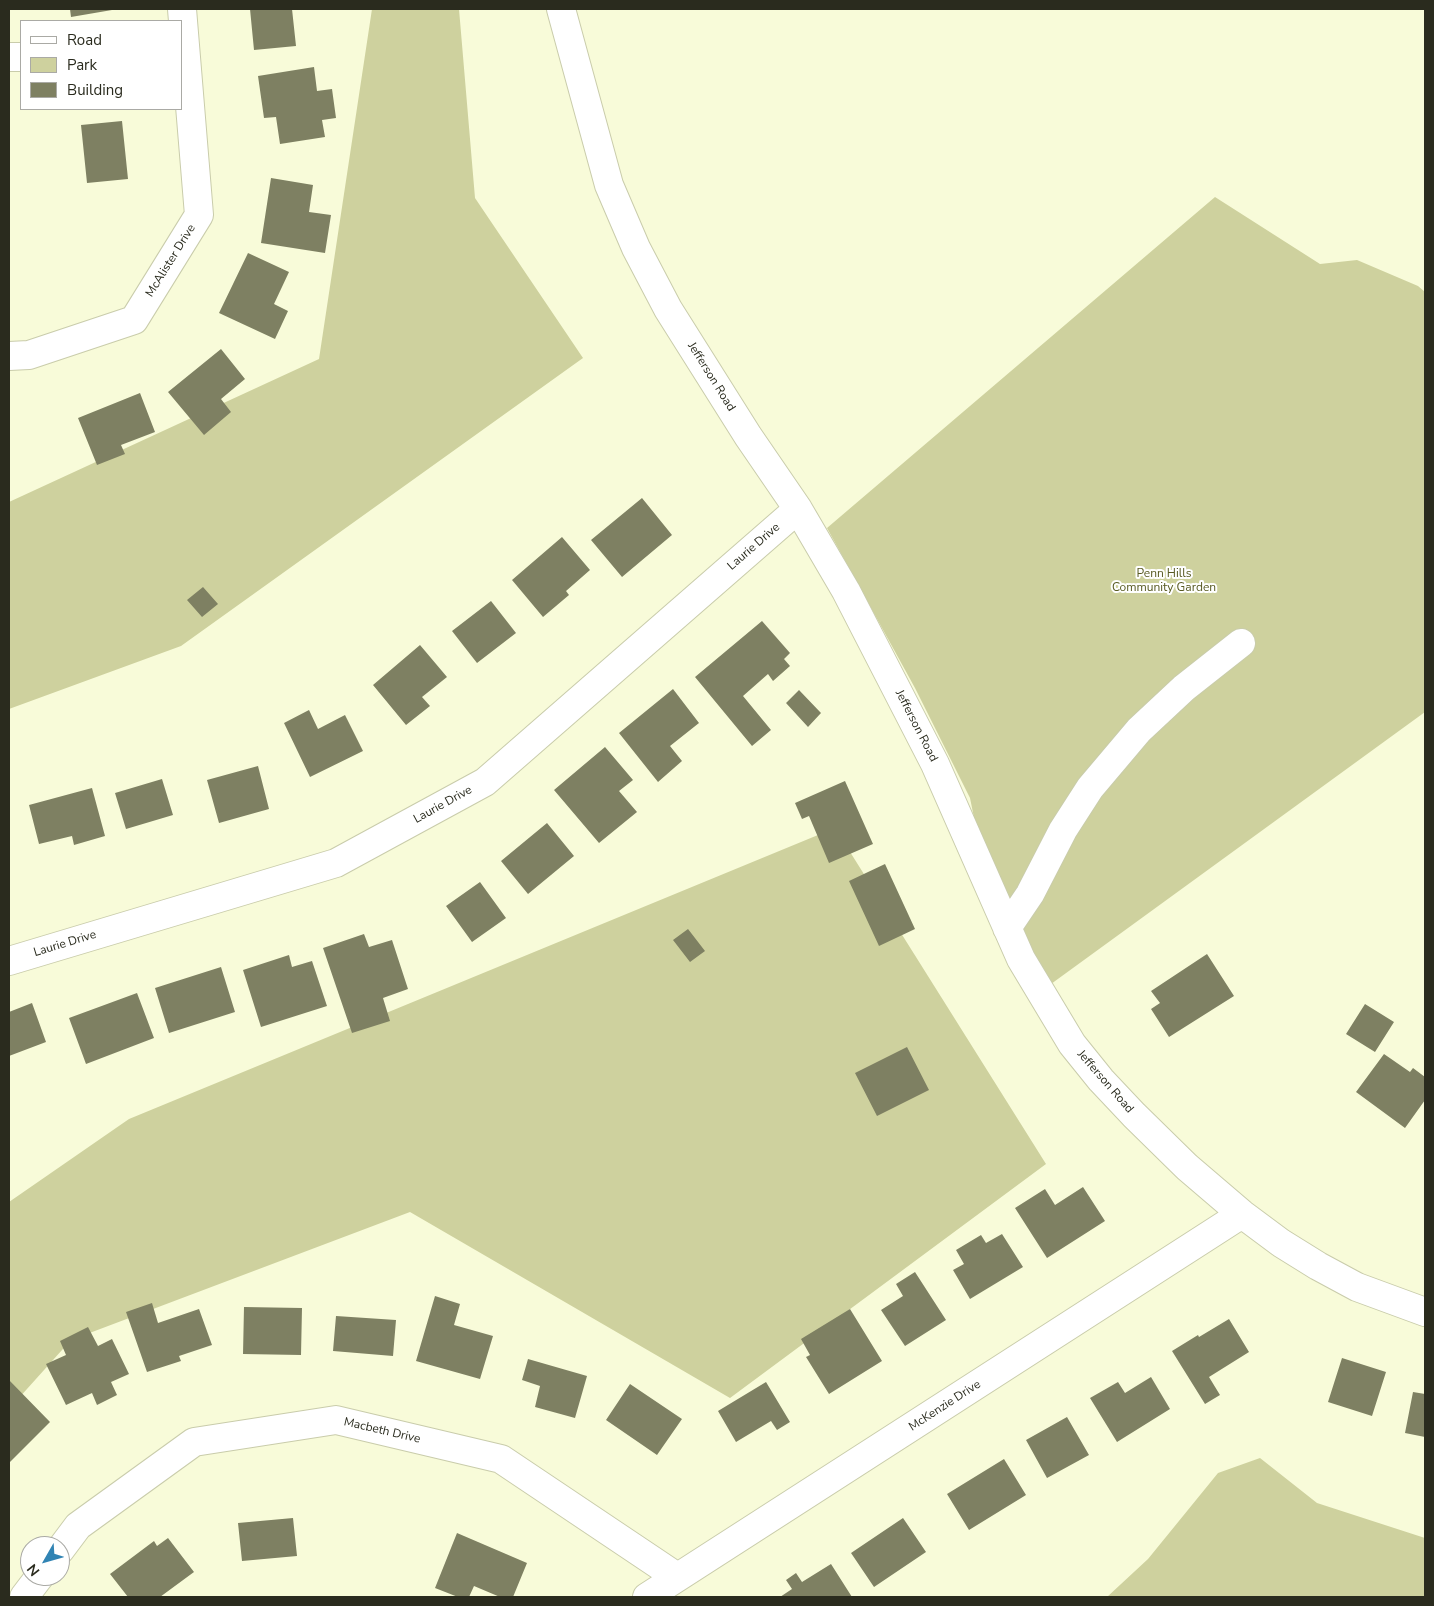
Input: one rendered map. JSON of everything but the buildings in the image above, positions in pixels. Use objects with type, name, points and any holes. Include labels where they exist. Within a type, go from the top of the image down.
[{"type":"street","name":"McAlister Drive","points":[[9,356],[29,355],[134,320],[199,215],[183,42],[182,9]]},
{"type":"street","name":"Jefferson Road","points":[[561,9],[609,185],[636,248],[668,309],[748,436],[798,509],[846,591],[935,764],[1022,960],[1072,1044],[1101,1080],[1134,1115],[1187,1167],[1242,1214],[1281,1243],[1357,1287],[1425,1312]]},
{"type":"street","name":"Laurie Drive","points":[[9,961],[336,863],[485,782],[798,509]]},
{"type":"street","points":[[1008,928],[1030,894],[1063,830],[1090,788],[1139,730],[1184,688],[1241,643]]},
{"type":"street","name":"McKenzie Drive","points":[[647,1597],[1242,1214]]},
{"type":"street","name":"Macbeth Drive","points":[[70,1537],[78,1526],[194,1442],[336,1420],[501,1459],[677,1578]]},
{"type":"street","points":[[24,1597],[32,1586]]},
{"type":"green space","points":[[372,9],[459,9],[475,198],[583,358],[181,646],[9,709],[9,502],[319,359]]},
{"type":"green space","name":"Penn Hills Community Garden","points":[[1215,197],[1320,264],[1357,260],[1418,286],[1425,292],[1425,712],[1040,992],[987,881],[970,798],[915,688],[827,528]]},
{"type":"green space","points":[[835,828],[1046,1164],[730,1398],[410,1212],[71,1340],[9,1409],[9,1202],[129,1119]]},
{"type":"green space","points":[[1260,1458],[1317,1503],[1425,1538],[1425,1597],[1107,1597],[1148,1559],[1218,1473]]}]
